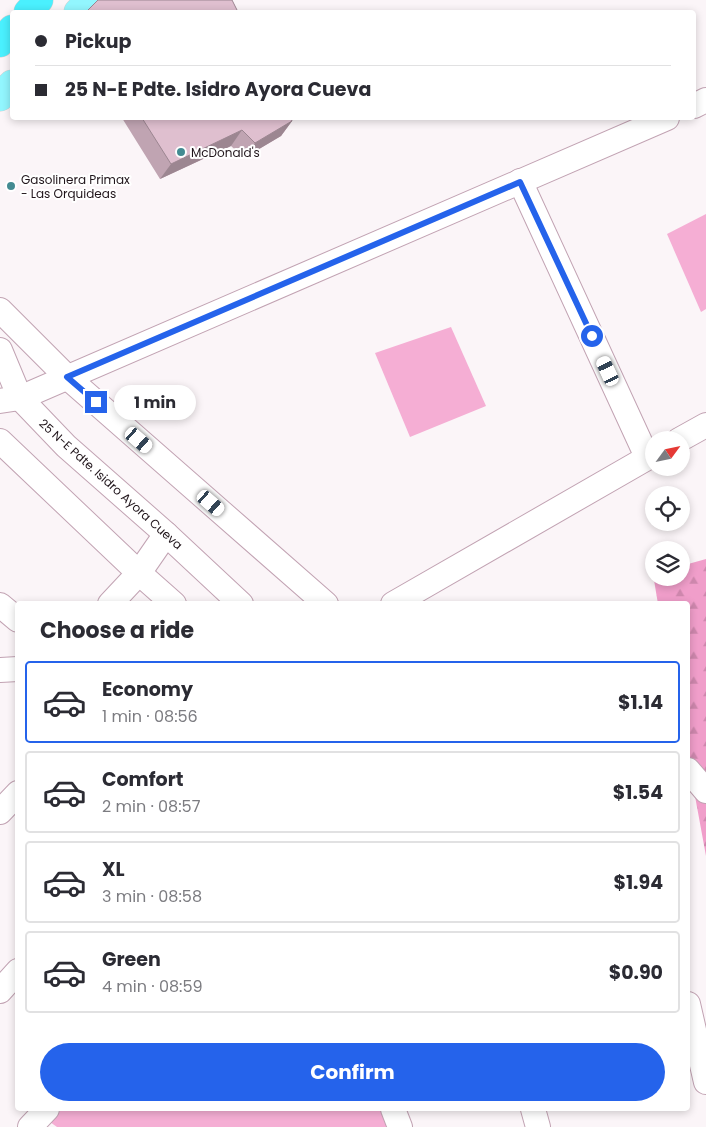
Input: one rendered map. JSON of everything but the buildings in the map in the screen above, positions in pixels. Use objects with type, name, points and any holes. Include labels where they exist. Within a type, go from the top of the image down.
[{"type":"highway","points":[[30,10],[39,0]]},
{"type":"highway","points":[[0,43],[10,32]]},
{"type":"main road","points":[[0,97],[10,86]]},
{"type":"street","points":[[10,400],[662,120]]},
{"type":"street","points":[[520,182],[645,442]]},
{"type":"street","points":[[0,310],[67,377],[323,601]]},
{"type":"street","name":"25 N-E Pdte. Isidro Ayora Cueva","points":[[0,350],[10,400],[66,446],[166,534],[238,601]]},
{"type":"street","points":[[690,434],[706,426]]},
{"type":"street","points":[[0,441],[171,601]]},
{"type":"street","points":[[399,601],[645,458]]},
{"type":"street","points":[[113,601],[139,573],[166,534]]},
{"type":"street","points":[[0,605],[15,618]]},
{"type":"street","points":[[0,670],[15,669]]},
{"type":"street","points":[[690,772],[706,791]]},
{"type":"street","points":[[0,793],[15,792]]},
{"type":"street","points":[[0,812],[15,795]]},
{"type":"street","points":[[0,991],[15,974]]},
{"type":"street","points":[[690,1013],[706,1082]]},
{"type":"street","points":[[30,1127],[44,1111]]},
{"type":"street","points":[[394,1111],[400,1127]]},
{"type":"street","points":[[534,1111],[538,1127]]},
{"type":"green space","points":[[706,559],[706,856],[690,769],[690,601],[658,601],[655,586],[690,586],[690,563]]},
{"type":"shaded area","points":[[706,214],[706,309],[701,312],[667,234]]},
{"type":"shaded area","points":[[451,327],[486,406],[410,437],[375,353]]},
{"type":"shaded area","points":[[60,1111],[386,1111],[391,1127],[57,1127],[50,1122]]},
{"type":"place","name":"McDonald's","points":[[181,152]]},
{"type":"place","name":"Gasolinera Primax - Las Orquideas","points":[[11,186]]},
{"type":"route","points":[[96,402],[67,377],[520,182],[592,336]]}]
